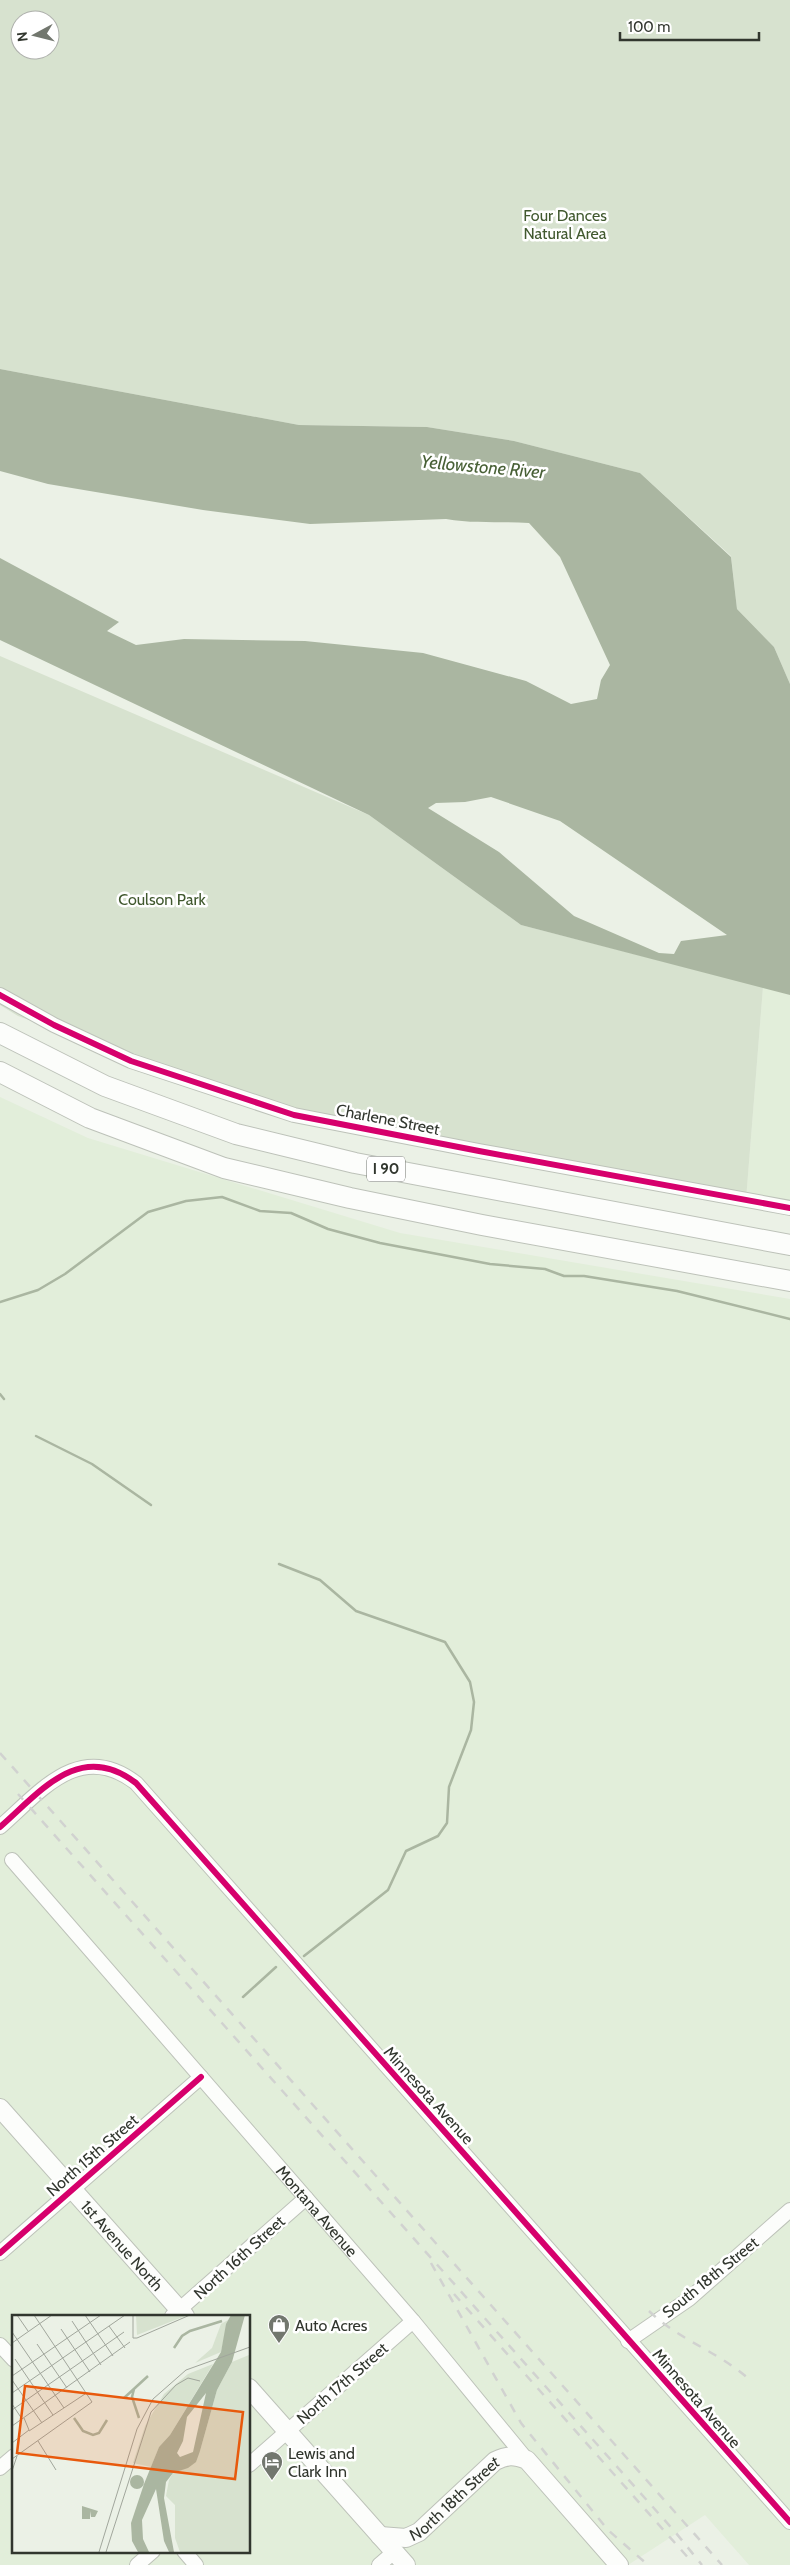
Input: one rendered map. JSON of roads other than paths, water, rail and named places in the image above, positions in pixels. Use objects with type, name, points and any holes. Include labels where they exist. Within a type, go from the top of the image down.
[{"type":"highway","name":"I 90","points":[[0,1033],[105,1086],[236,1134],[355,1163],[790,1245]]},
{"type":"highway","name":"I 90","points":[[0,1072],[90,1118],[224,1168],[359,1200],[790,1282]]},
{"type":"main road","name":"1st Avenue North","points":[[0,2108],[179,2314]]},
{"type":"main road","points":[[250,2389],[400,2558]]},
{"type":"main road","name":"North 18th Street","points":[[380,2536],[406,2538],[419,2532],[495,2461],[505,2456],[516,2456],[527,2460]]},
{"type":"main road","name":"Montana Avenue","points":[[527,2460],[619,2565]]},
{"type":"main road","points":[[413,2565],[411,2551],[419,2532]]},
{"type":"street","name":"Charlene Street","points":[[0,995],[54,1025],[131,1061],[294,1115],[790,1208]]},
{"type":"street","name":"Minnesota Avenue","points":[[0,1827],[53,1781],[74,1768],[95,1765],[114,1770],[136,1783],[790,2522]]},
{"type":"street","name":"Montana Avenue","points":[[12,1860],[413,2321],[527,2460]]},
{"type":"street","name":"North 15th Street","points":[[0,2253],[202,2077]]},
{"type":"street","name":"North 16th Street","points":[[179,2314],[306,2198]]},
{"type":"street","name":"South 18th Street","points":[[628,2341],[689,2299],[790,2210]]},
{"type":"street","name":"North 17th Street","points":[[250,2464],[413,2321]]},
{"type":"street","points":[[0,2345],[12,2358]]},
{"type":"street","points":[[495,2461],[502,2450],[502,2429]]},
{"type":"street","points":[[0,2468],[12,2458]]},
{"type":"street","points":[[137,2565],[152,2552]]},
{"type":"street","points":[[185,2552],[196,2565]]},
{"type":"street","name":"North 18th Street","points":[[379,2565],[400,2558]]},
{"type":"water","name":"Yellowstone River","points":[[0,369],[299,425],[427,427],[514,441],[640,473],[731,557],[737,609],[774,647],[790,684],[790,995],[521,925],[369,815],[0,640],[0,558],[119,622],[107,631],[136,645],[184,639],[305,641],[423,653],[526,681],[571,704],[597,699],[601,680],[610,665],[560,557],[529,523],[446,519],[310,524],[203,510],[48,484],[0,471]],"holes":[[[491,797],[560,821],[727,935],[681,941],[674,954],[659,953],[574,916],[499,852],[428,808],[436,803],[465,802]]]},
{"type":"waterway","points":[[0,1302],[38,1290],[65,1274],[148,1212],[186,1201],[222,1197],[260,1211],[291,1213],[328,1229],[380,1243],[490,1264],[545,1269],[564,1276],[584,1276],[677,1291],[790,1319]]},
{"type":"waterway","points":[[0,1394],[4,1399]]},
{"type":"waterway","points":[[36,1436],[92,1464],[151,1505]]},
{"type":"waterway","points":[[279,1564],[320,1580],[356,1611],[445,1642],[470,1682],[474,1702],[471,1730],[449,1787],[447,1823],[438,1836],[406,1851],[388,1890],[304,1956]]},
{"type":"waterway","points":[[243,1997],[276,1967]]},
{"type":"railway","points":[[0,1753],[722,2565]]},
{"type":"railway","points":[[18,1794],[676,2533],[702,2565]]},
{"type":"railway","points":[[431,2263],[521,2423],[608,2530],[648,2565]]},
{"type":"railway","points":[[454,2294],[691,2561]]},
{"type":"railway","points":[[649,2311],[674,2331],[726,2362],[751,2381]]},
{"type":"place","name":"Auto Acres","points":[[279,2344]]},
{"type":"place","name":"Lewis and Clark Inn","points":[[272,2481]]},
{"type":"park label","name":"Four Dances Natural Area","points":[[565,224]]},
{"type":"park label","name":"Coulson Park","points":[[162,899]]}]
